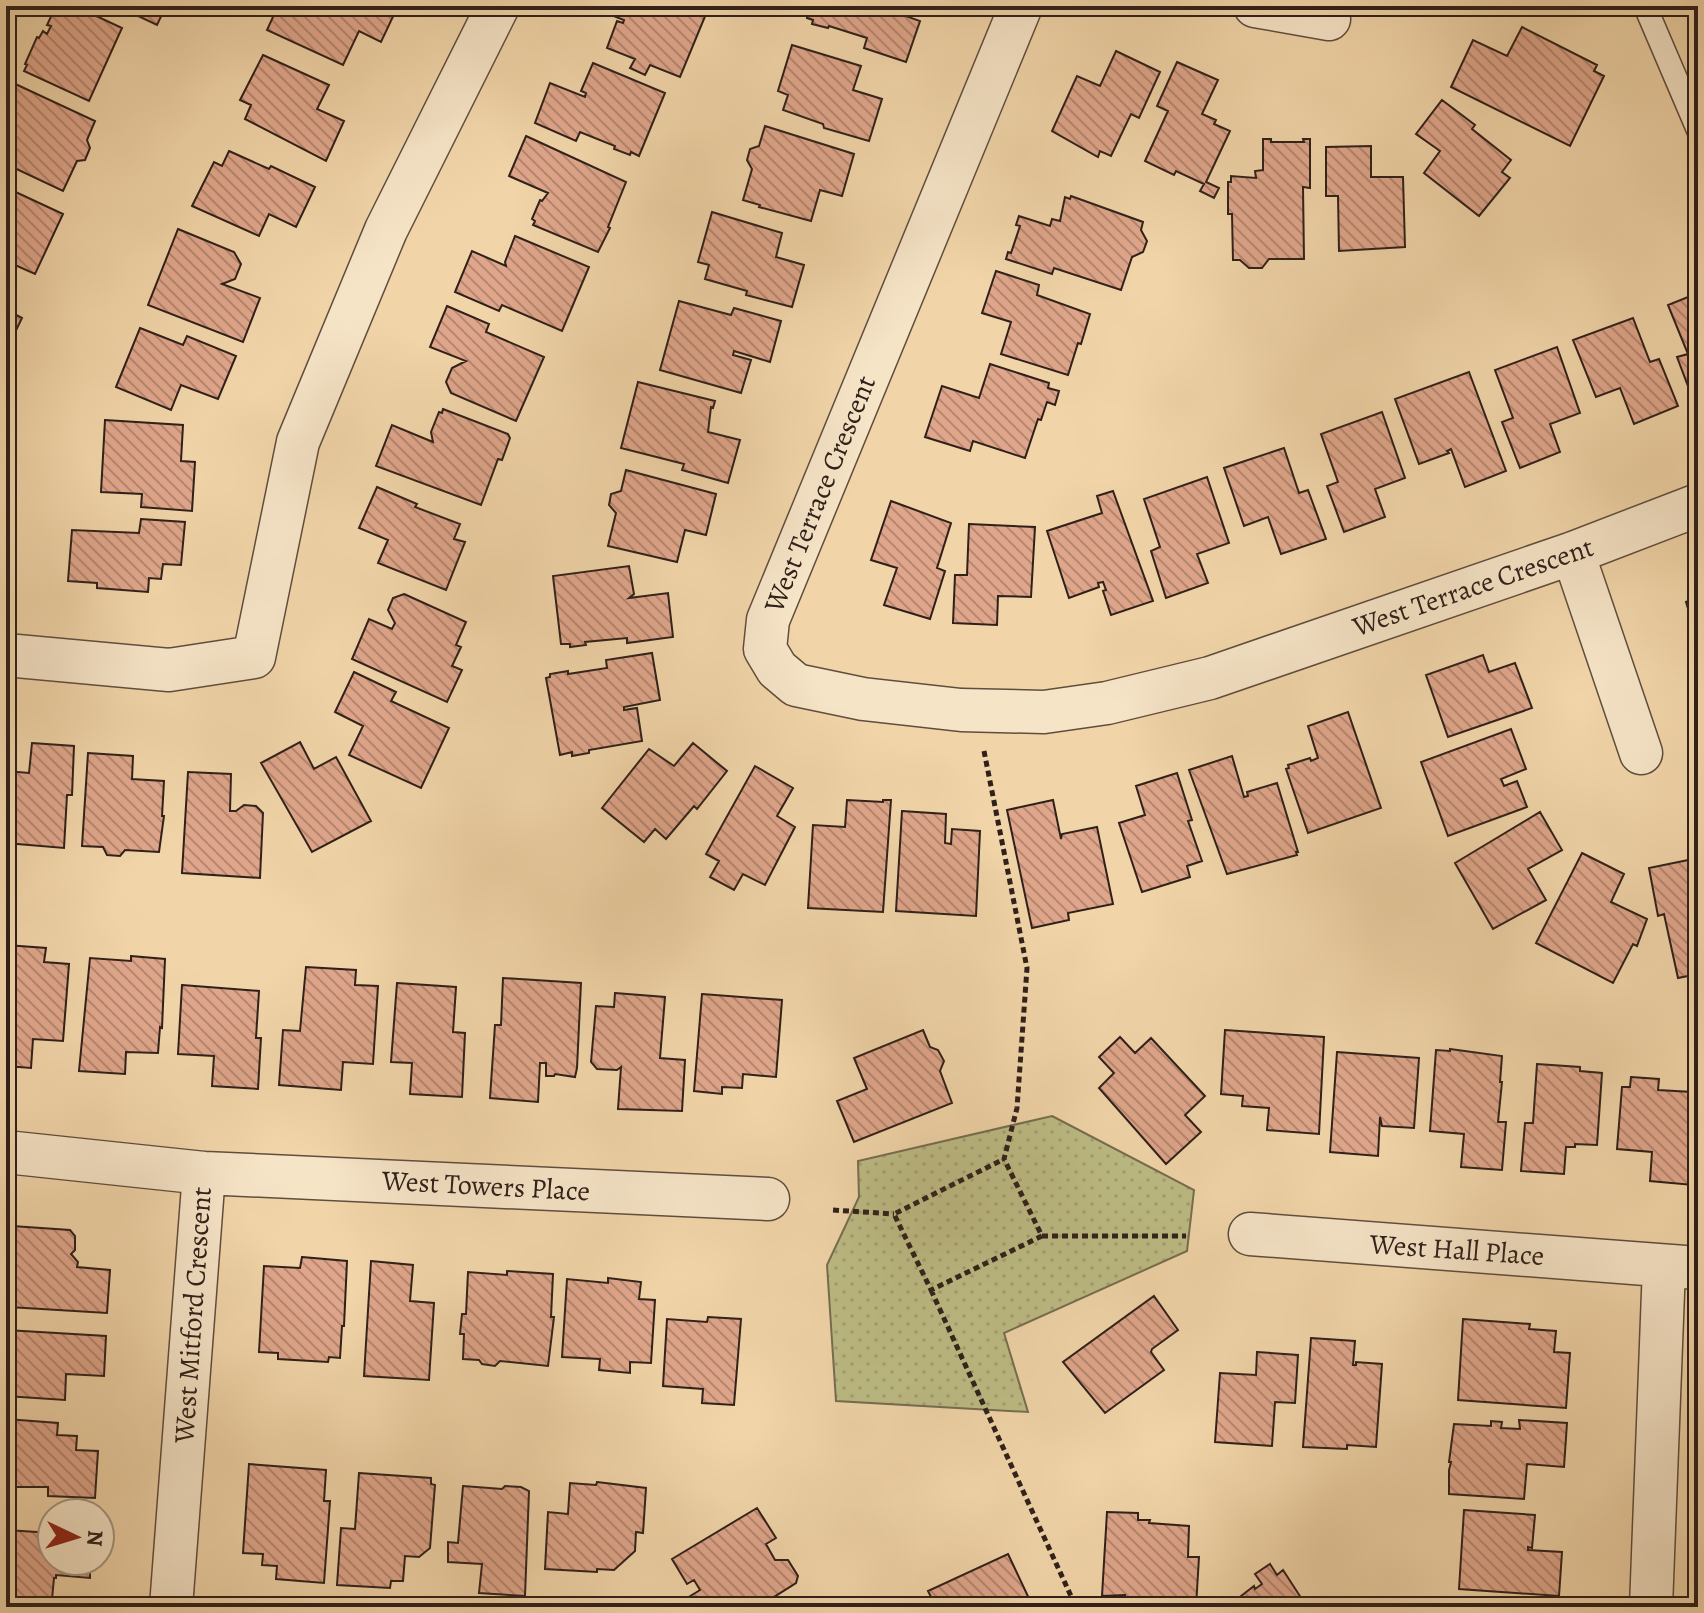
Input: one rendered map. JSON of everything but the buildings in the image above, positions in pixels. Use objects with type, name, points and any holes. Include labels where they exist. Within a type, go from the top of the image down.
[{"type":"street","points":[[6,655],[169,670],[254,657],[298,442],[386,230],[498,6]]},
{"type":"street","name":"West Terrace Crescent","points":[[1021,6],[768,620],[765,649],[777,669],[796,685],[863,699],[961,710],[1044,712],[1107,703],[1210,678],[1573,553],[1698,505]]},
{"type":"street","points":[[1255,6],[1329,19]]},
{"type":"street","points":[[1573,553],[1641,753]]},
{"type":"street","name":"West Mitford Crescent","points":[[6,1152],[204,1173],[171,1607]]},
{"type":"street","name":"West Towers Place","points":[[204,1173],[768,1199]]},
{"type":"street","name":"West Hall Place","points":[[1250,1234],[1681,1267],[1651,1607]]},
{"type":"lane","points":[[1645,6],[1698,130]]},
{"type":"path","points":[[981,737],[1027,968],[1017,1108],[1004,1159],[1042,1236]]},
{"type":"path","points":[[833,1210],[894,1214],[1004,1159]]},
{"type":"path","points":[[894,1214],[1076,1607]]},
{"type":"path","points":[[931,1290],[1042,1236],[1186,1236]]},
{"type":"shaded area","points":[[1052,1116],[1194,1190],[1187,1251],[1004,1333],[1028,1412],[836,1401],[827,1265],[859,1197],[858,1161]]}]
